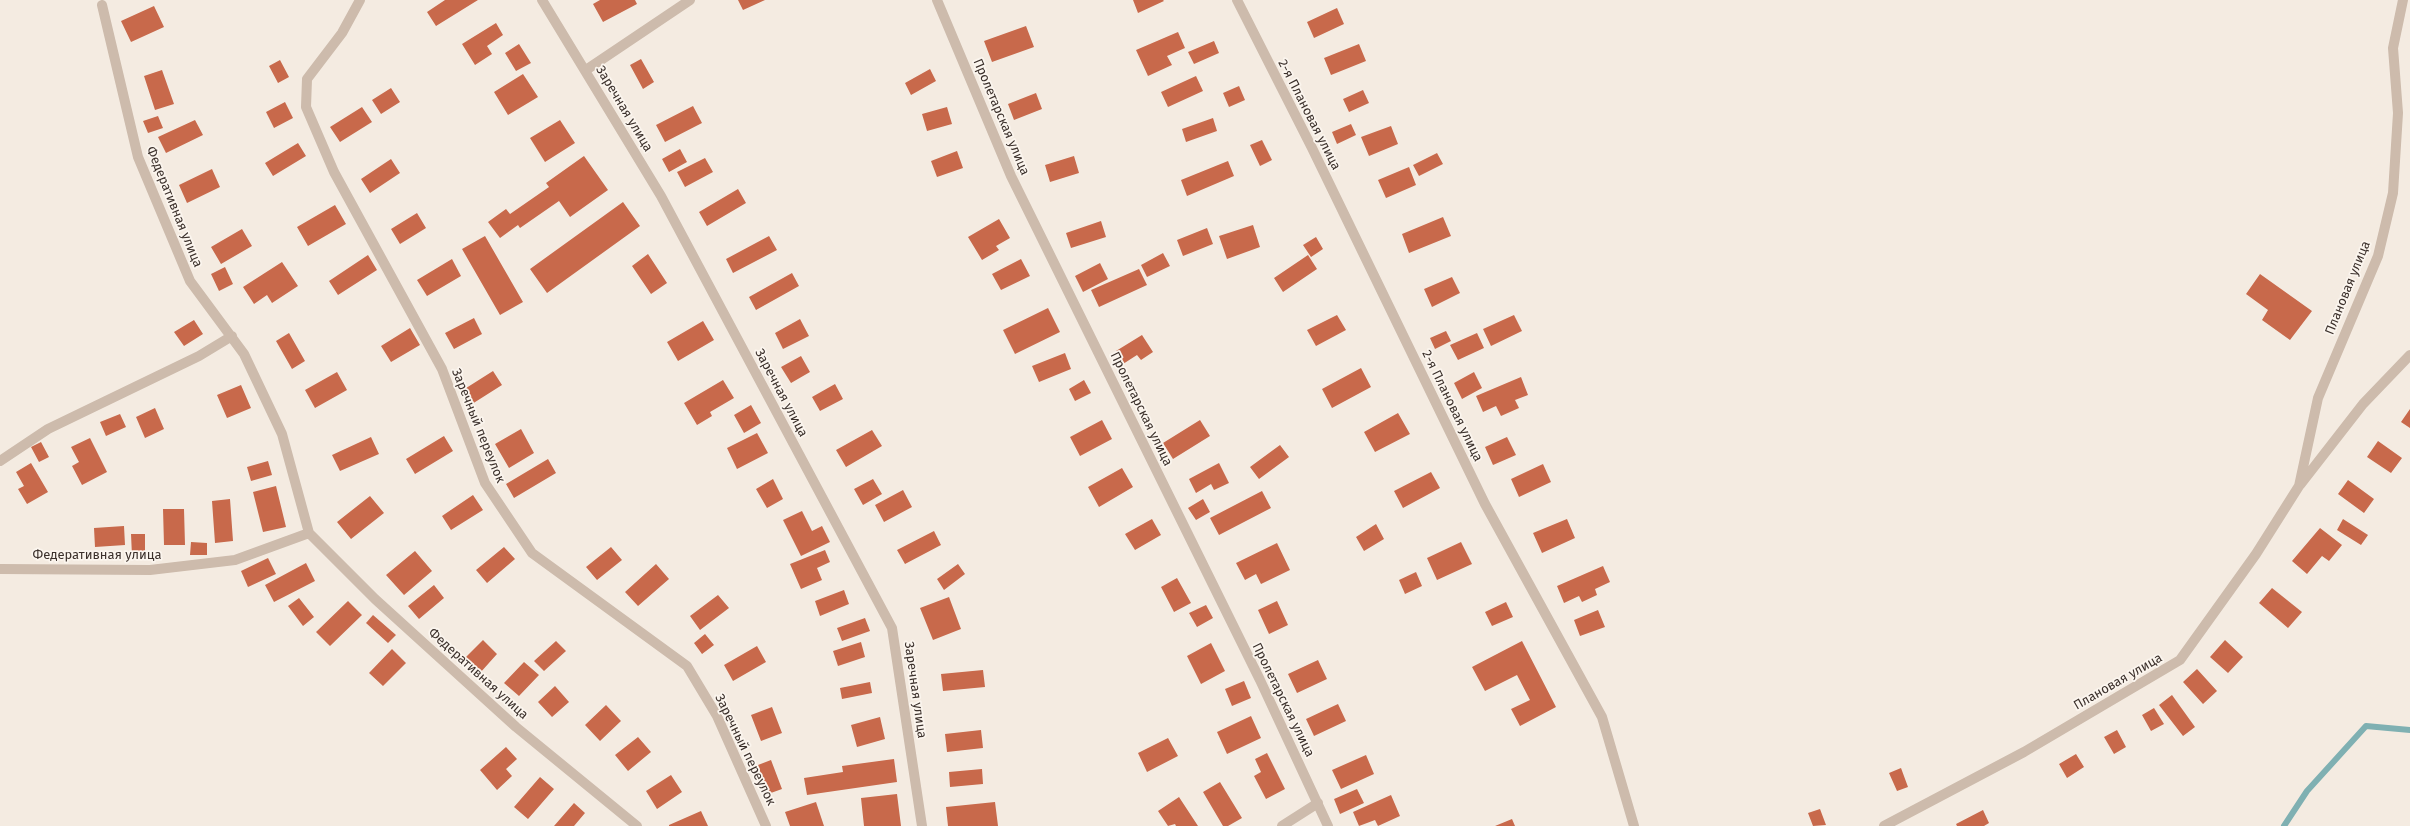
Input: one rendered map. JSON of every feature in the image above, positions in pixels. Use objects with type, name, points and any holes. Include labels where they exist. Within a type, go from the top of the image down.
[{"type":"street","name":"Заречный переулок","points":[[360,0],[342,33],[307,79],[306,107],[334,172],[442,369],[485,483],[532,553],[687,666],[717,716],[766,826]]},
{"type":"street","name":"Заречная улица","points":[[542,0],[586,70],[664,203],[892,628],[922,826]]},
{"type":"street","points":[[586,70],[690,0]]},
{"type":"street","name":"Пролетарская улица","points":[[937,0],[1011,176],[1256,673],[1328,826]]},
{"type":"street","name":"2-я Плановая улица","points":[[1237,0],[1315,155],[1485,504],[1602,717],[1634,826]]},
{"type":"street","name":"Плановая улица","points":[[2299,486],[2318,398],[2378,256],[2394,193],[2398,113],[2393,48],[2403,0]]},
{"type":"street","name":"Федеративная улица","points":[[102,5],[138,157],[190,280],[244,354],[282,434],[309,533],[376,599],[516,727],[637,826]]},
{"type":"street","points":[[0,461],[48,429],[199,356],[232,336]]},
{"type":"street","name":"Плановая улица","points":[[1884,826],[2024,752],[2180,660],[2256,554],[2299,486],[2363,404],[2410,355]]},
{"type":"street","name":"Федеративная улица","points":[[0,568],[150,570],[235,560],[309,533]]},
{"type":"street","points":[[1282,826],[1318,803]]},
{"type":"building","points":[[445,0],[478,0],[436,26],[427,12]]},
{"type":"building","points":[[600,0],[635,0],[637,4],[603,22],[593,4]]},
{"type":"building","points":[[738,0],[765,0],[743,10]]},
{"type":"building","points":[[1133,0],[1163,0],[1164,1],[1138,13]]},
{"type":"building","points":[[154,6],[164,27],[131,42],[121,21]]},
{"type":"building","points":[[1337,8],[1344,24],[1314,38],[1307,22]]},
{"type":"building","points":[[496,23],[503,35],[487,46],[492,54],[475,65],[462,44]]},
{"type":"building","points":[[1026,26],[1034,47],[992,62],[984,41]]},
{"type":"building","points":[[1178,32],[1185,48],[1167,56],[1172,65],[1148,76],[1136,50]]},
{"type":"building","points":[[1214,41],[1219,53],[1194,64],[1188,52]]},
{"type":"building","points":[[519,44],[531,63],[516,71],[505,53]]},
{"type":"building","points":[[1359,44],[1366,61],[1331,75],[1324,58]]},
{"type":"building","points":[[641,59],[654,82],[643,89],[630,65]]},
{"type":"building","points":[[280,60],[289,77],[278,83],[269,66]]},
{"type":"building","points":[[930,69],[936,81],[911,95],[905,83]]},
{"type":"building","points":[[162,70],[174,104],[155,110],[144,76]]},
{"type":"building","points":[[523,74],[538,97],[508,115],[494,92]]},
{"type":"building","points":[[1196,76],[1203,91],[1168,107],[1161,92]]},
{"type":"building","points":[[1239,86],[1245,100],[1229,107],[1223,93]]},
{"type":"building","points":[[391,88],[400,102],[381,114],[372,100]]},
{"type":"building","points":[[1363,90],[1369,103],[1349,112],[1343,99]]},
{"type":"building","points":[[1036,93],[1042,109],[1014,120],[1008,104]]},
{"type":"building","points":[[285,102],[293,118],[274,128],[266,112]]},
{"type":"building","points":[[693,106],[702,123],[665,142],[656,125]]},
{"type":"building","points":[[362,107],[372,122],[340,142],[330,127]]},
{"type":"building","points":[[947,107],[952,124],[927,131],[922,114]]},
{"type":"building","points":[[158,116],[163,128],[148,133],[143,121]]},
{"type":"building","points":[[1213,118],[1217,131],[1186,142],[1182,129]]},
{"type":"building","points":[[195,120],[203,135],[166,153],[158,137]]},
{"type":"building","points":[[560,120],[575,143],[545,162],[530,138]]},
{"type":"building","points":[[1351,124],[1356,135],[1337,144],[1332,132]]},
{"type":"building","points":[[1391,126],[1398,144],[1369,156],[1361,137]]},
{"type":"building","points":[[1262,140],[1272,160],[1260,166],[1250,145]]},
{"type":"building","points":[[298,143],[306,156],[273,176],[265,163]]},
{"type":"building","points":[[680,149],[687,162],[669,172],[662,159]]},
{"type":"building","points":[[957,151],[963,168],[937,177],[931,161]]},
{"type":"building","points":[[1437,153],[1443,164],[1419,176],[1413,165]]},
{"type":"building","points":[[584,156],[608,190],[570,217],[559,201],[520,228],[518,225],[500,238],[488,222],[506,209],[510,214],[549,187],[546,183]]},
{"type":"building","points":[[1074,156],[1079,173],[1050,182],[1045,165]]},
{"type":"building","points":[[705,158],[713,172],[685,187],[677,172]]},
{"type":"building","points":[[391,159],[400,173],[370,193],[361,179]]},
{"type":"building","points":[[1228,161],[1234,176],[1187,196],[1181,180]]},
{"type":"building","points":[[1409,167],[1416,185],[1386,198],[1378,180]]},
{"type":"building","points":[[212,169],[220,187],[187,203],[179,185]]},
{"type":"building","points":[[738,189],[746,203],[707,226],[699,212]]},
{"type":"building","points":[[623,202],[640,226],[547,293],[530,269]]},
{"type":"building","points":[[335,205],[346,224],[308,246],[297,227]]},
{"type":"building","points":[[417,213],[426,228],[400,244],[391,229]]},
{"type":"building","points":[[1443,217],[1451,236],[1409,253],[1402,234]]},
{"type":"building","points":[[999,219],[1010,238],[996,246],[999,250],[982,260],[968,237]]},
{"type":"building","points":[[1101,221],[1106,237],[1071,248],[1066,233]]},
{"type":"building","points":[[1253,225],[1260,247],[1227,259],[1219,236]]},
{"type":"building","points":[[1207,228],[1213,244],[1183,256],[1177,240]]},
{"type":"building","points":[[242,229],[252,246],[221,264],[211,247]]},
{"type":"building","points":[[485,236],[523,302],[500,315],[462,249]]},
{"type":"building","points":[[769,236],[777,250],[733,273],[726,259]]},
{"type":"building","points":[[1316,237],[1323,249],[1311,257],[1303,245]]},
{"type":"building","points":[[1163,253],[1170,266],[1147,277],[1141,265]]},
{"type":"building","points":[[648,254],[667,283],[651,294],[632,266]]},
{"type":"building","points":[[368,255],[377,270],[338,295],[329,281]]},
{"type":"building","points":[[1308,255],[1317,269],[1283,292],[1274,278]]},
{"type":"building","points":[[452,259],[461,276],[427,296],[417,280]]},
{"type":"building","points":[[1021,259],[1030,276],[1001,290],[992,274]]},
{"type":"building","points":[[282,262],[298,286],[272,303],[267,295],[254,304],[243,287]]},
{"type":"building","points":[[1100,263],[1108,279],[1083,292],[1075,276]]},
{"type":"building","points":[[225,267],[233,284],[219,291],[211,274]]},
{"type":"building","points":[[1139,269],[1147,285],[1099,307],[1091,290]]},
{"type":"building","points":[[792,273],[799,286],[756,310],[749,297]]},
{"type":"building","points":[[2260,274],[2312,311],[2290,340],[2262,320],[2268,310],[2246,294]]},
{"type":"building","points":[[1452,277],[1460,293],[1432,307],[1424,289]]},
{"type":"building","points":[[1048,308],[1060,332],[1015,354],[1003,330]]},
{"type":"building","points":[[1337,315],[1346,330],[1316,346],[1307,330]]},
{"type":"building","points":[[1514,315],[1522,331],[1491,346],[1483,329]]},
{"type":"building","points":[[474,318],[482,334],[454,349],[445,333]]},
{"type":"building","points":[[800,319],[809,336],[783,349],[775,333]]},
{"type":"building","points":[[194,320],[203,334],[184,346],[174,332]]},
{"type":"building","points":[[703,321],[714,340],[678,361],[667,342]]},
{"type":"building","points":[[410,328],[420,345],[391,362],[381,346]]},
{"type":"building","points":[[1446,331],[1451,341],[1435,349],[1430,338]]},
{"type":"building","points":[[289,333],[305,361],[292,369],[276,341]]},
{"type":"building","points":[[1477,333],[1484,348],[1458,360],[1450,345]]},
{"type":"building","points":[[1142,335],[1153,352],[1141,360],[1137,355],[1123,364],[1116,351]]},
{"type":"building","points":[[1065,353],[1071,369],[1039,382],[1032,366]]},
{"type":"building","points":[[801,356],[810,372],[791,383],[781,367]]},
{"type":"building","points":[[1361,368],[1371,387],[1332,408],[1322,389]]},
{"type":"building","points":[[493,371],[502,385],[472,404],[463,390]]},
{"type":"building","points":[[337,372],[347,390],[315,408],[305,390]]},
{"type":"building","points":[[1474,372],[1482,388],[1462,399],[1454,383]]},
{"type":"building","points":[[1521,377],[1528,395],[1515,400],[1519,408],[1501,416],[1496,406],[1483,412],[1476,396]]},
{"type":"building","points":[[723,380],[734,398],[710,412],[712,416],[697,425],[684,403]]},
{"type":"building","points":[[1084,380],[1091,393],[1075,401],[1069,389]]},
{"type":"building","points":[[835,384],[843,399],[820,411],[812,397]]},
{"type":"building","points":[[241,385],[251,408],[227,418],[217,395]]},
{"type":"building","points":[[751,405],[761,423],[744,433],[734,415]]},
{"type":"building","points":[[155,408],[164,429],[145,438],[136,417]]},
{"type":"building","points":[[2410,409],[2410,428],[2401,422]]},
{"type":"building","points":[[1398,413],[1410,434],[1375,452],[1364,432]]},
{"type":"building","points":[[120,414],[126,427],[106,436],[100,422]]},
{"type":"building","points":[[1102,420],[1112,439],[1080,456],[1070,437]]},
{"type":"building","points":[[1200,420],[1210,436],[1173,459],[1163,443]]},
{"type":"building","points":[[521,429],[534,453],[509,468],[495,444]]},
{"type":"building","points":[[872,430],[882,446],[846,467],[836,450]]},
{"type":"building","points":[[757,433],[768,453],[737,469],[727,448]]},
{"type":"building","points":[[444,436],[453,451],[415,474],[406,459]]},
{"type":"building","points":[[371,437],[379,454],[340,471],[332,455]]},
{"type":"building","points":[[1507,437],[1516,455],[1493,465],[1485,447]]},
{"type":"building","points":[[90,438],[107,472],[82,485],[72,466],[79,462],[71,447]]},
{"type":"building","points":[[2378,441],[2402,458],[2391,473],[2367,457]]},
{"type":"building","points":[[41,442],[49,457],[39,462],[31,447]]},
{"type":"building","points":[[1280,445],[1289,457],[1259,479],[1250,467]]},
{"type":"building","points":[[548,459],[556,473],[514,498],[506,484]]},
{"type":"building","points":[[268,461],[272,475],[251,481],[247,467]]},
{"type":"building","points":[[31,463],[48,492],[27,504],[18,489],[24,486],[16,472]]},
{"type":"building","points":[[1219,463],[1229,483],[1214,490],[1211,484],[1196,493],[1189,479]]},
{"type":"building","points":[[1543,464],[1551,482],[1519,497],[1511,479]]},
{"type":"building","points":[[1122,468],[1133,487],[1099,507],[1088,487]]},
{"type":"building","points":[[1431,472],[1440,488],[1403,508],[1394,491]]},
{"type":"building","points":[[773,479],[783,499],[767,508],[756,489]]},
{"type":"building","points":[[873,479],[882,494],[863,505],[854,489]]},
{"type":"building","points":[[2348,480],[2374,499],[2364,513],[2338,494]]},
{"type":"building","points":[[276,486],[286,527],[263,532],[253,492]]},
{"type":"building","points":[[903,490],[912,507],[884,522],[875,505]]},
{"type":"building","points":[[1262,491],[1271,508],[1219,535],[1210,518]]},
{"type":"building","points":[[473,495],[483,510],[451,530],[442,516]]},
{"type":"building","points":[[370,496],[384,513],[351,539],[337,522]]},
{"type":"building","points":[[230,499],[233,541],[215,543],[212,501]]},
{"type":"building","points":[[1203,499],[1210,512],[1196,520],[1188,508]]},
{"type":"building","points":[[163,509],[184,509],[185,545],[164,545]]},
{"type":"building","points":[[802,511],[812,531],[822,526],[830,542],[801,556],[783,520]]},
{"type":"building","points":[[1152,519],[1161,535],[1135,550],[1125,534]]},
{"type":"building","points":[[1567,519],[1575,538],[1542,553],[1533,533]]},
{"type":"building","points":[[2343,519],[2368,535],[2361,545],[2337,530]]},
{"type":"building","points":[[1376,524],[1384,539],[1364,551],[1356,537]]},
{"type":"building","points":[[124,526],[125,545],[95,547],[94,528]]},
{"type":"building","points":[[2320,528],[2342,545],[2329,561],[2322,556],[2307,574],[2292,561]]},
{"type":"building","points":[[934,531],[941,545],[905,564],[897,550]]},
{"type":"building","points":[[131,534],[145,534],[145,556],[132,556]]},
{"type":"building","points":[[191,542],[207,543],[207,555],[190,555]]},
{"type":"building","points":[[1461,542],[1472,564],[1437,580],[1427,558]]},
{"type":"building","points":[[1277,543],[1290,570],[1261,584],[1256,574],[1245,580],[1236,563]]},
{"type":"building","points":[[504,547],[515,559],[487,583],[476,570]]},
{"type":"building","points":[[611,547],[622,560],[597,580],[586,567]]},
{"type":"building","points":[[825,550],[830,562],[817,568],[822,580],[801,589],[790,564]]},
{"type":"building","points":[[415,551],[432,571],[404,595],[386,575]]},
{"type":"building","points":[[268,558],[276,574],[248,587],[241,571]]},
{"type":"building","points":[[306,563],[315,581],[274,602],[265,585]]},
{"type":"building","points":[[656,564],[669,579],[638,606],[625,592]]},
{"type":"building","points":[[958,564],[965,574],[944,590],[937,579]]},
{"type":"building","points":[[1603,566],[1610,582],[1595,589],[1597,595],[1582,602],[1579,596],[1564,603],[1557,586]]},
{"type":"building","points":[[1416,572],[1422,586],[1405,594],[1399,580]]},
{"type":"building","points":[[1177,578],[1191,603],[1174,612],[1161,587]]},
{"type":"building","points":[[434,585],[444,598],[419,619],[408,606]]},
{"type":"building","points":[[2272,588],[2302,612],[2288,628],[2259,603]]},
{"type":"building","points":[[844,590],[849,604],[820,616],[815,601]]},
{"type":"building","points":[[718,595],[729,608],[700,630],[690,616]]},
{"type":"building","points":[[949,597],[961,629],[933,640],[920,608]]},
{"type":"building","points":[[299,598],[314,617],[303,626],[288,606]]},
{"type":"building","points":[[348,601],[362,615],[330,646],[316,632]]},
{"type":"building","points":[[1277,601],[1288,625],[1269,634],[1258,610]]},
{"type":"building","points":[[1506,602],[1513,617],[1492,626],[1485,612]]},
{"type":"building","points":[[1206,605],[1213,618],[1197,627],[1189,613]]},
{"type":"building","points":[[1598,610],[1605,627],[1580,636],[1574,620]]},
{"type":"building","points":[[373,615],[396,635],[388,643],[366,623]]},
{"type":"building","points":[[865,618],[870,631],[842,641],[837,628]]},
{"type":"building","points":[[705,634],[714,645],[702,654],[694,643]]},
{"type":"building","points":[[483,640],[497,654],[480,673],[465,658]]},
{"type":"building","points":[[2225,640],[2243,657],[2228,673],[2210,657]]},
{"type":"building","points":[[556,641],[566,651],[544,671],[534,661]]},
{"type":"building","points":[[1522,641],[1556,707],[1520,726],[1511,709],[1530,700],[1517,675],[1485,691],[1472,667]]},
{"type":"building","points":[[861,642],[865,657],[838,666],[833,651]]},
{"type":"building","points":[[1211,643],[1225,671],[1201,684],[1187,656]]},
{"type":"building","points":[[757,646],[766,662],[733,681],[724,665]]},
{"type":"building","points":[[392,649],[406,663],[383,686],[369,673]]},
{"type":"building","points":[[1318,660],[1327,679],[1297,693],[1288,674]]},
{"type":"building","points":[[524,662],[539,675],[519,696],[504,683]]},
{"type":"building","points":[[2197,669],[2217,691],[2203,704],[2183,682]]},
{"type":"building","points":[[983,670],[985,687],[943,691],[941,674]]},
{"type":"building","points":[[1244,681],[1251,698],[1232,706],[1225,689]]},
{"type":"building","points":[[870,682],[872,693],[842,699],[840,688]]},
{"type":"building","points":[[555,686],[569,702],[552,717],[538,702]]},
{"type":"building","points":[[2172,695],[2195,727],[2183,736],[2159,705]]},
{"type":"building","points":[[1338,704],[1346,721],[1314,736],[1306,719]]},
{"type":"building","points":[[606,705],[621,721],[600,741],[585,725]]},
{"type":"building","points":[[772,707],[782,733],[761,741],[751,715]]},
{"type":"building","points":[[2154,708],[2164,724],[2151,731],[2142,715]]},
{"type":"building","points":[[1251,716],[1261,738],[1227,754],[1217,732]]},
{"type":"building","points":[[880,717],[885,739],[857,747],[851,725]]},
{"type":"building","points":[[981,730],[983,748],[947,752],[945,734]]},
{"type":"building","points":[[2117,730],[2126,747],[2114,754],[2104,737]]},
{"type":"building","points":[[638,737],[651,752],[628,771],[615,755]]},
{"type":"building","points":[[1168,738],[1178,756],[1147,772],[1138,753]]},
{"type":"building","points":[[506,747],[517,759],[506,769],[512,776],[497,790],[480,770]]},
{"type":"building","points":[[1267,753],[1285,789],[1266,799],[1254,776],[1261,772],[1255,759]]},
{"type":"building","points":[[2076,754],[2084,767],[2067,778],[2059,764]]},
{"type":"building","points":[[1366,755],[1374,774],[1341,789],[1332,770]]},
{"type":"building","points":[[894,759],[897,782],[807,795],[804,778],[843,772],[842,766]]},
{"type":"building","points":[[771,760],[782,789],[768,794],[758,765]]},
{"type":"building","points":[[1901,768],[1908,787],[1897,791],[1889,773]]},
{"type":"building","points":[[982,769],[983,784],[950,787],[949,772]]},
{"type":"building","points":[[671,775],[682,792],[657,809],[646,791]]},
{"type":"building","points":[[540,777],[554,789],[528,819],[514,807]]},
{"type":"building","points":[[1220,782],[1242,818],[1228,826],[1223,826],[1203,792]]},
{"type":"building","points":[[1357,789],[1364,803],[1340,814],[1334,799]]},
{"type":"building","points":[[897,794],[901,826],[864,826],[861,798]]},
{"type":"building","points":[[1391,795],[1400,816],[1378,826],[1375,820],[1359,826],[1353,812]]},
{"type":"building","points":[[1179,797],[1198,826],[1176,826],[1175,824],[1168,826],[1158,811]]},
{"type":"building","points":[[816,802],[824,826],[790,826],[785,812]]},
{"type":"building","points":[[995,802],[998,826],[948,826],[946,807]]},
{"type":"building","points":[[574,803],[585,813],[574,826],[554,826]]},
{"type":"building","points":[[1820,809],[1826,825],[1813,826],[1808,813]]},
{"type":"building","points":[[1983,810],[1989,823],[1984,826],[1957,826],[1956,824]]},
{"type":"building","points":[[701,811],[708,826],[669,826],[669,825]]},
{"type":"building","points":[[1512,819],[1515,826],[1495,826]]},
{"type":"waterway","points":[[2284,826],[2307,791],[2366,726],[2410,730]]}]
